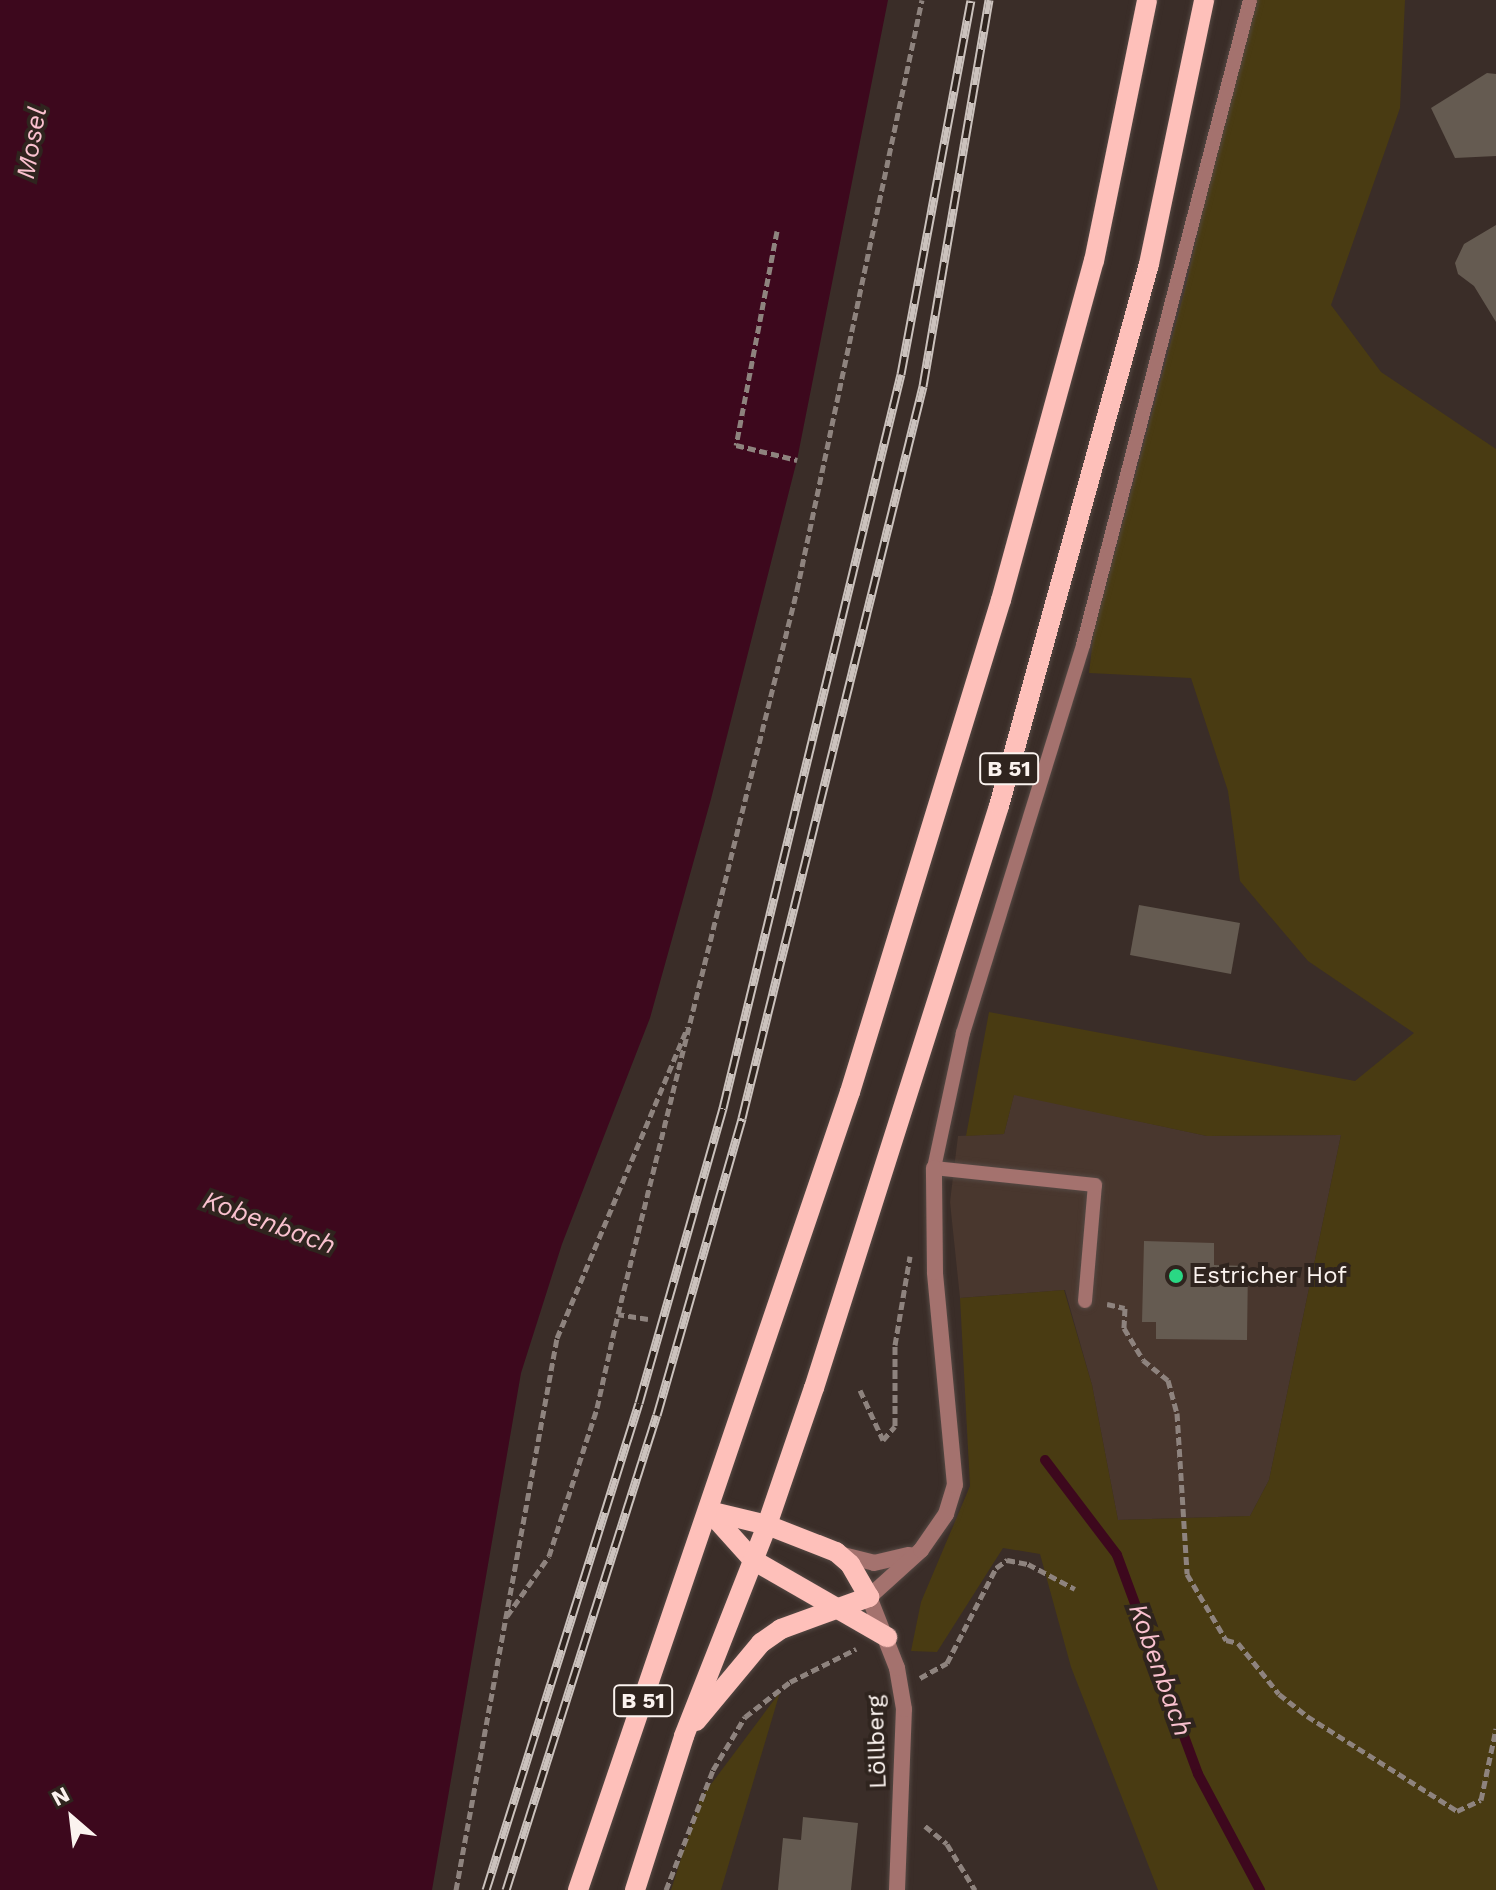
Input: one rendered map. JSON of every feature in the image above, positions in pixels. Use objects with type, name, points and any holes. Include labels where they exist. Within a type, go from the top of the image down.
[{"type":"main road","name":"B 51","points":[[578,1890],[850,1092],[1001,600],[1094,261],[1147,0]]},
{"type":"main road","name":"B 51","points":[[635,1890],[684,1736],[767,1525],[999,806],[1149,264],[1204,0]]},
{"type":"main road","points":[[684,1736],[761,1643],[781,1629],[869,1597],[850,1564],[836,1552],[767,1525],[709,1511]]},
{"type":"main road","points":[[709,1511],[753,1560],[887,1637]]},
{"type":"street","points":[[869,1597],[921,1550],[946,1514],[955,1485],[934,1240],[934,1168]]},
{"type":"street","points":[[836,1552],[852,1560],[892,1563],[921,1550]]},
{"type":"street","name":"Löllberg","points":[[869,1597],[887,1637],[899,1681],[903,1814],[897,1890]]},
{"type":"lane","points":[[1085,1301],[1095,1185],[934,1168],[963,1033],[1083,645],[1250,0]]},
{"type":"path","points":[[507,1617],[549,1556],[597,1408],[797,590],[922,0]]},
{"type":"path","points":[[777,231],[736,445],[797,460]]},
{"type":"path","points":[[456,1890],[507,1617],[517,1533],[557,1338],[695,1012]]},
{"type":"path","points":[[860,1390],[883,1440],[895,1426],[895,1345],[904,1269],[910,1256],[934,1240]]},
{"type":"path","points":[[1085,1301],[1125,1308],[1124,1328],[1130,1339],[1143,1360],[1168,1380],[1177,1413],[1187,1574],[1226,1640],[1238,1643],[1279,1694],[1307,1716],[1457,1811],[1481,1800],[1496,1729]]},
{"type":"path","points":[[618,1314],[648,1319]]},
{"type":"path","points":[[899,1681],[928,1677],[947,1663],[996,1568],[1007,1560],[1028,1564],[1075,1589]]},
{"type":"path","points":[[666,1890],[713,1770],[756,1703],[887,1637]]},
{"type":"path","points":[[903,1814],[947,1844],[975,1890]]},
{"type":"shaded area","points":[[1249,0],[1405,0],[1400,108],[1331,305],[1381,372],[1496,449],[1496,1890],[1158,1890],[1071,1667],[1040,1554],[1003,1548],[937,1652],[911,1651],[921,1602],[970,1486],[960,1298],[1064,1290],[1092,1385],[1118,1520],[1250,1516],[1269,1480],[1341,1135],[1207,1136],[1014,1095],[1004,1134],[966,1136],[989,1012],[1355,1081],[1414,1033],[1308,961],[1240,881],[1228,791],[1191,678],[1089,673],[1094,630],[1186,285]]},
{"type":"shaded area","points":[[1014,1094],[1207,1136],[1341,1135],[1269,1480],[1250,1516],[1118,1520],[1092,1385],[1065,1290],[960,1298],[950,1202],[958,1136],[1004,1134]]},
{"type":"shaded area","points":[[780,1692],[721,1890],[671,1890],[700,1799]]},
{"type":"water","name":"Mosel","points":[[0,0],[888,0],[797,460],[711,799],[650,1018],[562,1244],[521,1373],[432,1890],[0,1890]]},
{"type":"building","points":[[1487,73],[1496,74],[1496,156],[1455,158],[1431,108]]},
{"type":"building","points":[[1496,225],[1496,322],[1474,286],[1458,274],[1455,263],[1464,244]]},
{"type":"building","points":[[1139,905],[1240,923],[1231,974],[1130,955]]},
{"type":"building","points":[[1144,1241],[1214,1243],[1214,1265],[1248,1266],[1247,1340],[1156,1339],[1156,1322],[1142,1322]]},
{"type":"building","points":[[803,1817],[858,1823],[851,1890],[778,1890],[783,1838],[801,1840]]},
{"type":"waterway","name":"Kobenbach","points":[[1045,1460],[1117,1555],[1198,1774],[1260,1890]]},
{"type":"railway","points":[[486,1890],[639,1403],[723,1108],[901,374],[971,0]]},
{"type":"railway","points":[[506,1890],[657,1415],[742,1118],[923,386],[989,0]]},
{"type":"place","name":"Estricher Hof","points":[[1176,1276]]}]
